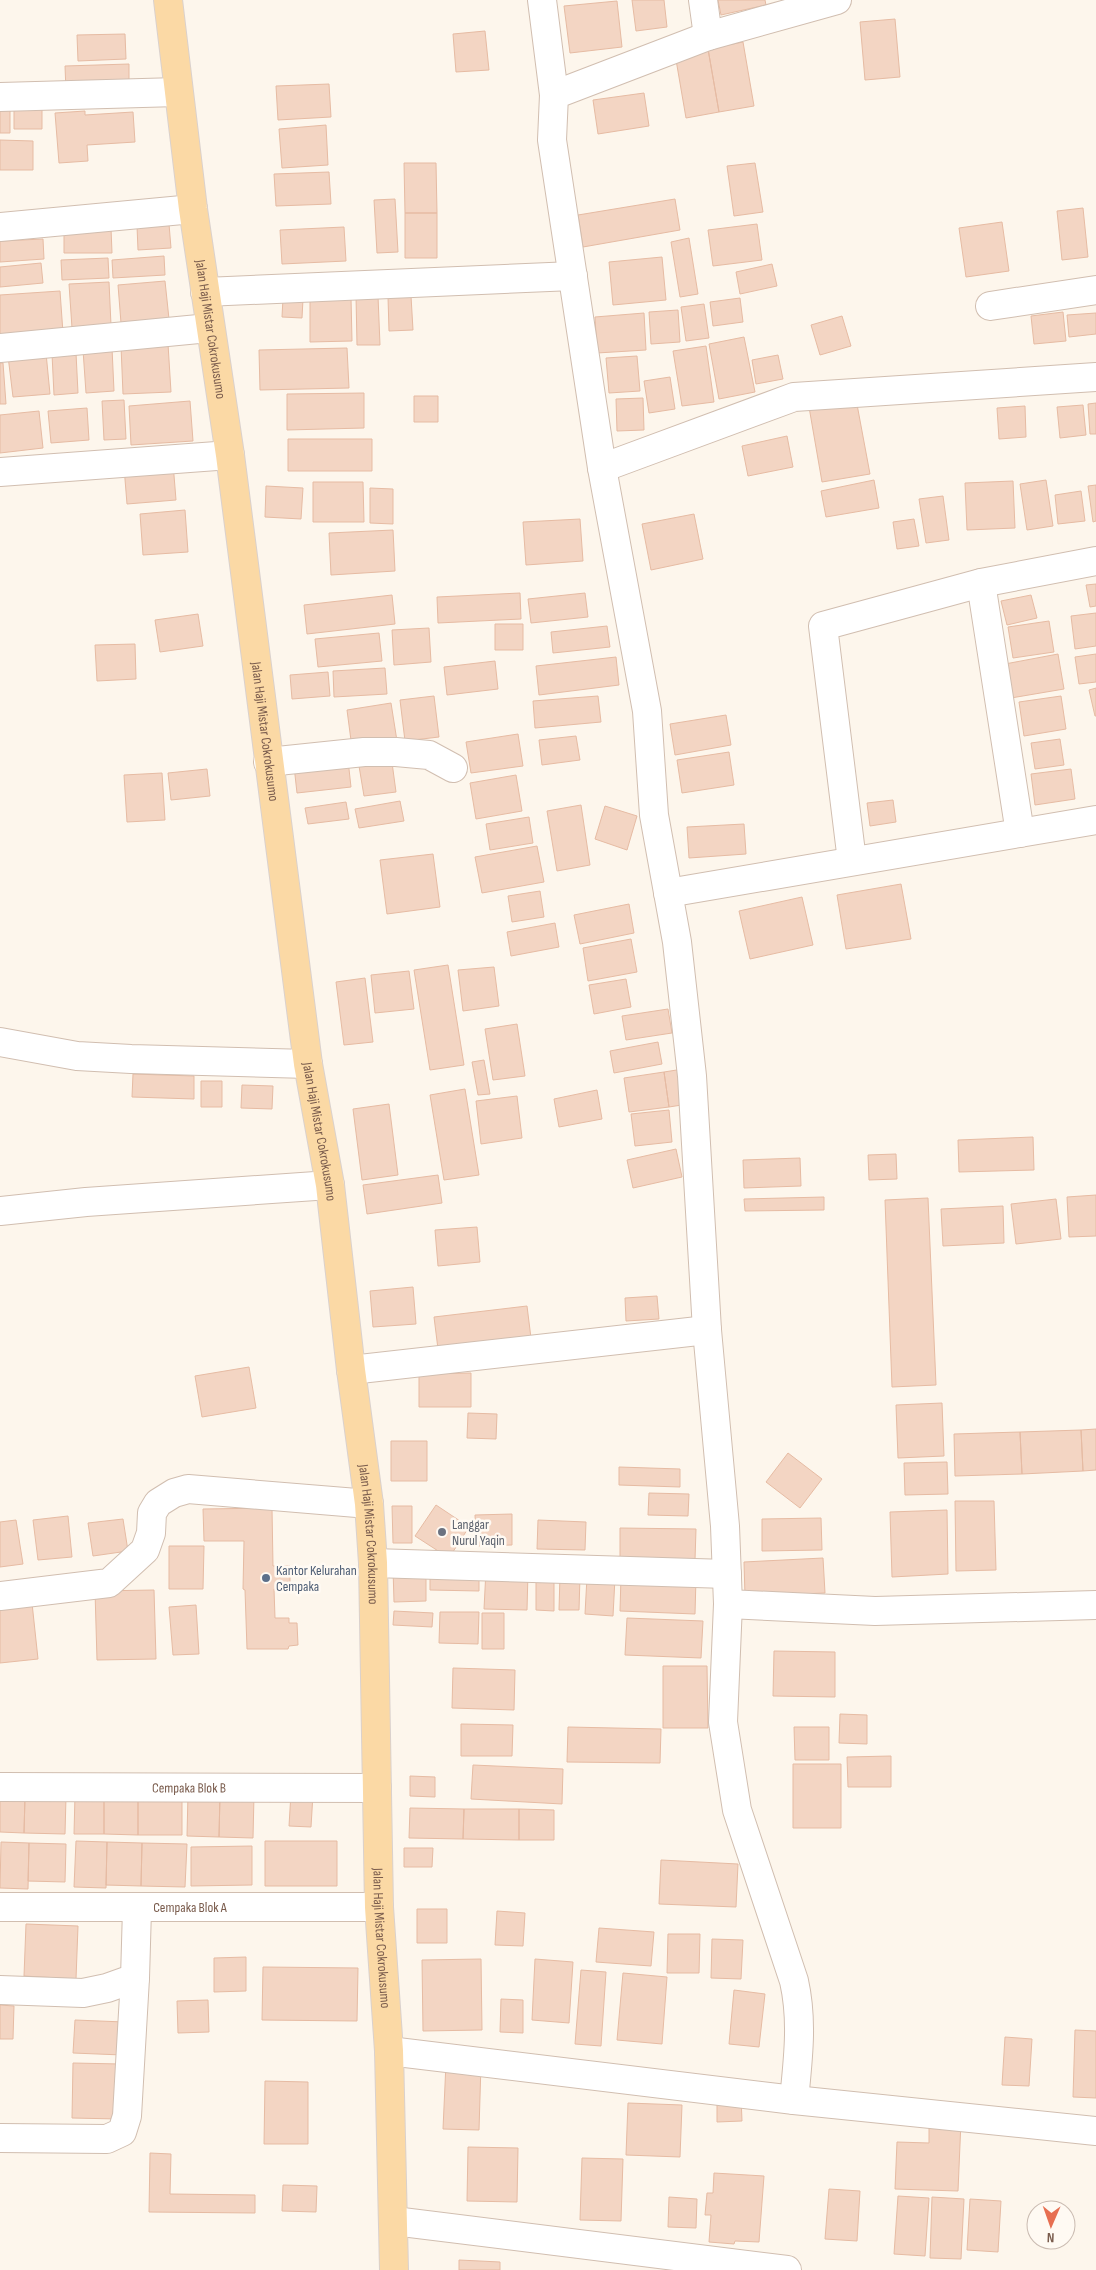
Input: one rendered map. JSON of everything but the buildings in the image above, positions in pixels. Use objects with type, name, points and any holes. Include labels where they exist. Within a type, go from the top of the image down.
[{"type":"main road","name":"Jalan Haji Mistar Cokrokusumo","points":[[168,0],[193,209],[230,455],[308,1064],[330,1184],[351,1370],[369,1504],[373,1563],[380,1907],[389,2051],[394,2270]]},
{"type":"street","points":[[542,0],[554,95],[552,140],[602,468],[647,711],[654,815],[677,942],[692,1076],[707,1330],[725,1526],[728,1604],[725,1732],[737,1810],[794,1981],[799,2003],[800,2028],[794,2100]]},
{"type":"street","points":[[703,0],[708,36]]},
{"type":"street","points":[[554,95],[708,36],[837,0]]},
{"type":"street","points":[[0,97],[178,92]]},
{"type":"street","points":[[0,227],[193,209]]},
{"type":"street","points":[[204,292],[573,276]]},
{"type":"street","points":[[990,306],[1096,290]]},
{"type":"street","points":[[0,348],[210,328]]},
{"type":"street","points":[[602,468],[794,397],[1096,377]]},
{"type":"street","points":[[0,472],[230,455]]},
{"type":"street","points":[[852,861],[823,626],[982,583],[1096,561]]},
{"type":"street","points":[[982,583],[1020,833]]},
{"type":"street","points":[[268,762],[364,752],[396,752],[429,755],[453,768]]},
{"type":"street","points":[[668,893],[1096,820]]},
{"type":"street","points":[[0,1042],[86,1056],[308,1064]]},
{"type":"street","points":[[0,1211],[86,1202],[330,1184]]},
{"type":"street","points":[[351,1370],[707,1330]]},
{"type":"street","points":[[0,1596],[109,1583],[145,1550],[151,1533],[152,1513],[158,1503],[174,1493],[188,1489],[369,1504]]},
{"type":"street","points":[[373,1563],[727,1574]]},
{"type":"street","points":[[728,1604],[875,1611],[1096,1605]]},
{"type":"street","name":"Cempaka Blok B","points":[[0,1787],[377,1788]]},
{"type":"street","name":"Cempaka Blok A","points":[[0,1908],[380,1907]]},
{"type":"street","points":[[0,2138],[107,2139],[122,2132],[127,2116],[137,1909]]},
{"type":"street","points":[[0,1990],[83,1993],[107,1988],[135,1978]]},
{"type":"street","points":[[389,2051],[794,2100],[1096,2131]]},
{"type":"street","points":[[394,2221],[787,2270]]},
{"type":"place","name":"Langgar Nurul Yaqin","points":[[442,1532]]},
{"type":"place","name":"Kantor Kelurahan Cempaka","points":[[266,1578]]}]
